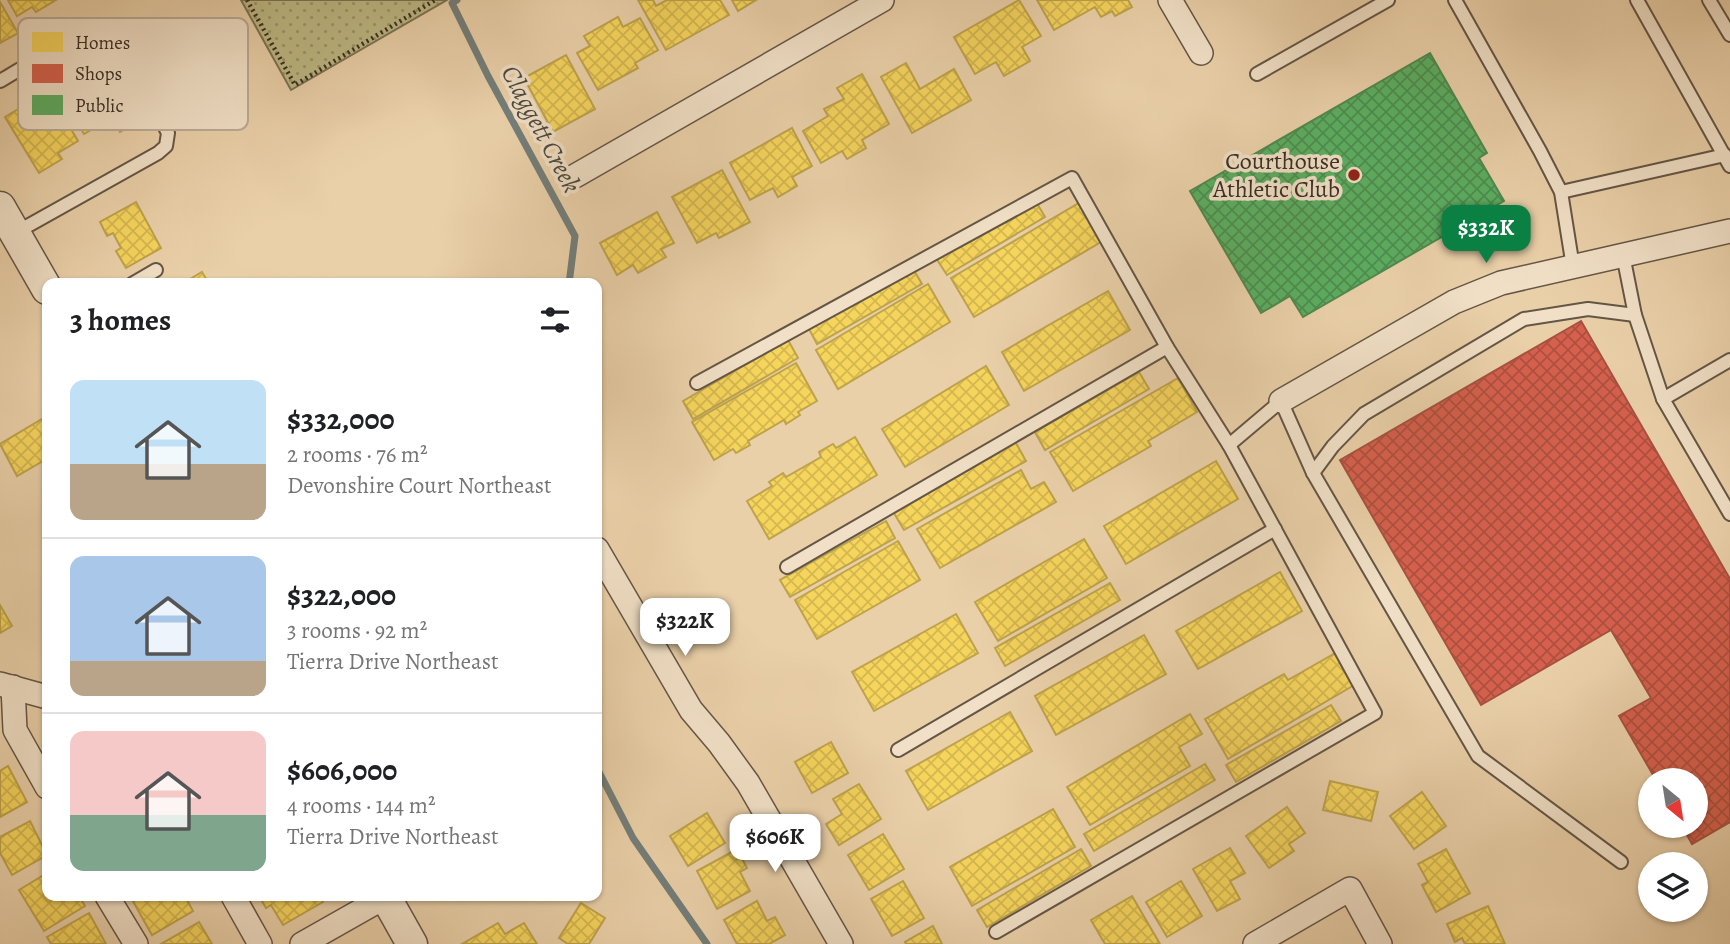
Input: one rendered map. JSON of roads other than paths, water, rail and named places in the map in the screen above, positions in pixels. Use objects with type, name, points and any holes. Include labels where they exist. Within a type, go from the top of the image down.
[{"type":"street","points":[[575,176],[882,0]]},
{"type":"street","points":[[1170,0],[1201,53]]},
{"type":"street","points":[[7,220],[42,280]]},
{"type":"street","points":[[1281,401],[1454,302],[1500,283],[1730,231]]},
{"type":"street","points":[[602,558],[691,710],[748,783],[841,944]]},
{"type":"street","points":[[42,696],[6,686],[15,730],[42,777]]},
{"type":"street","points":[[1255,944],[1350,889],[1380,944]]},
{"type":"street","points":[[110,901],[136,944]]},
{"type":"street","points":[[236,901],[260,944]]},
{"type":"street","points":[[302,944],[376,901]]},
{"type":"street","points":[[388,901],[412,944]]},
{"type":"lane","points":[[1257,74],[1388,0]]},
{"type":"lane","points":[[1455,0],[1561,192],[1573,267]]},
{"type":"lane","points":[[1561,192],[1728,161],[1637,0]]},
{"type":"lane","points":[[1709,0],[1730,35]]},
{"type":"lane","points":[[0,81],[18,71]]},
{"type":"lane","points":[[7,220],[158,153],[166,146],[168,134],[166,130]]},
{"type":"lane","points":[[697,383],[1072,178],[1167,347],[1229,445],[1275,529],[1375,713],[996,932]]},
{"type":"lane","points":[[1623,255],[1635,316],[1663,399],[1730,514]]},
{"type":"lane","points":[[142,278],[156,270]]},
{"type":"lane","points":[[1313,473],[1333,446],[1364,414],[1524,319],[1588,309],[1635,316]]},
{"type":"lane","points":[[787,567],[1167,347]]},
{"type":"lane","points":[[1663,399],[1730,360]]},
{"type":"lane","points":[[1229,445],[1281,401],[1313,473],[1478,756],[1620,862]]},
{"type":"lane","points":[[898,750],[1275,529]]},
{"type":"waterway","name":"Claggett Creek","points":[[457,0],[452,3],[488,76],[575,236],[570,278]]},
{"type":"waterway","name":"Claggett Creek","points":[[602,778],[633,838],[707,944]]},
{"type":"place","name":"Courthouse Athletic Club","points":[[1354,175]]}]
